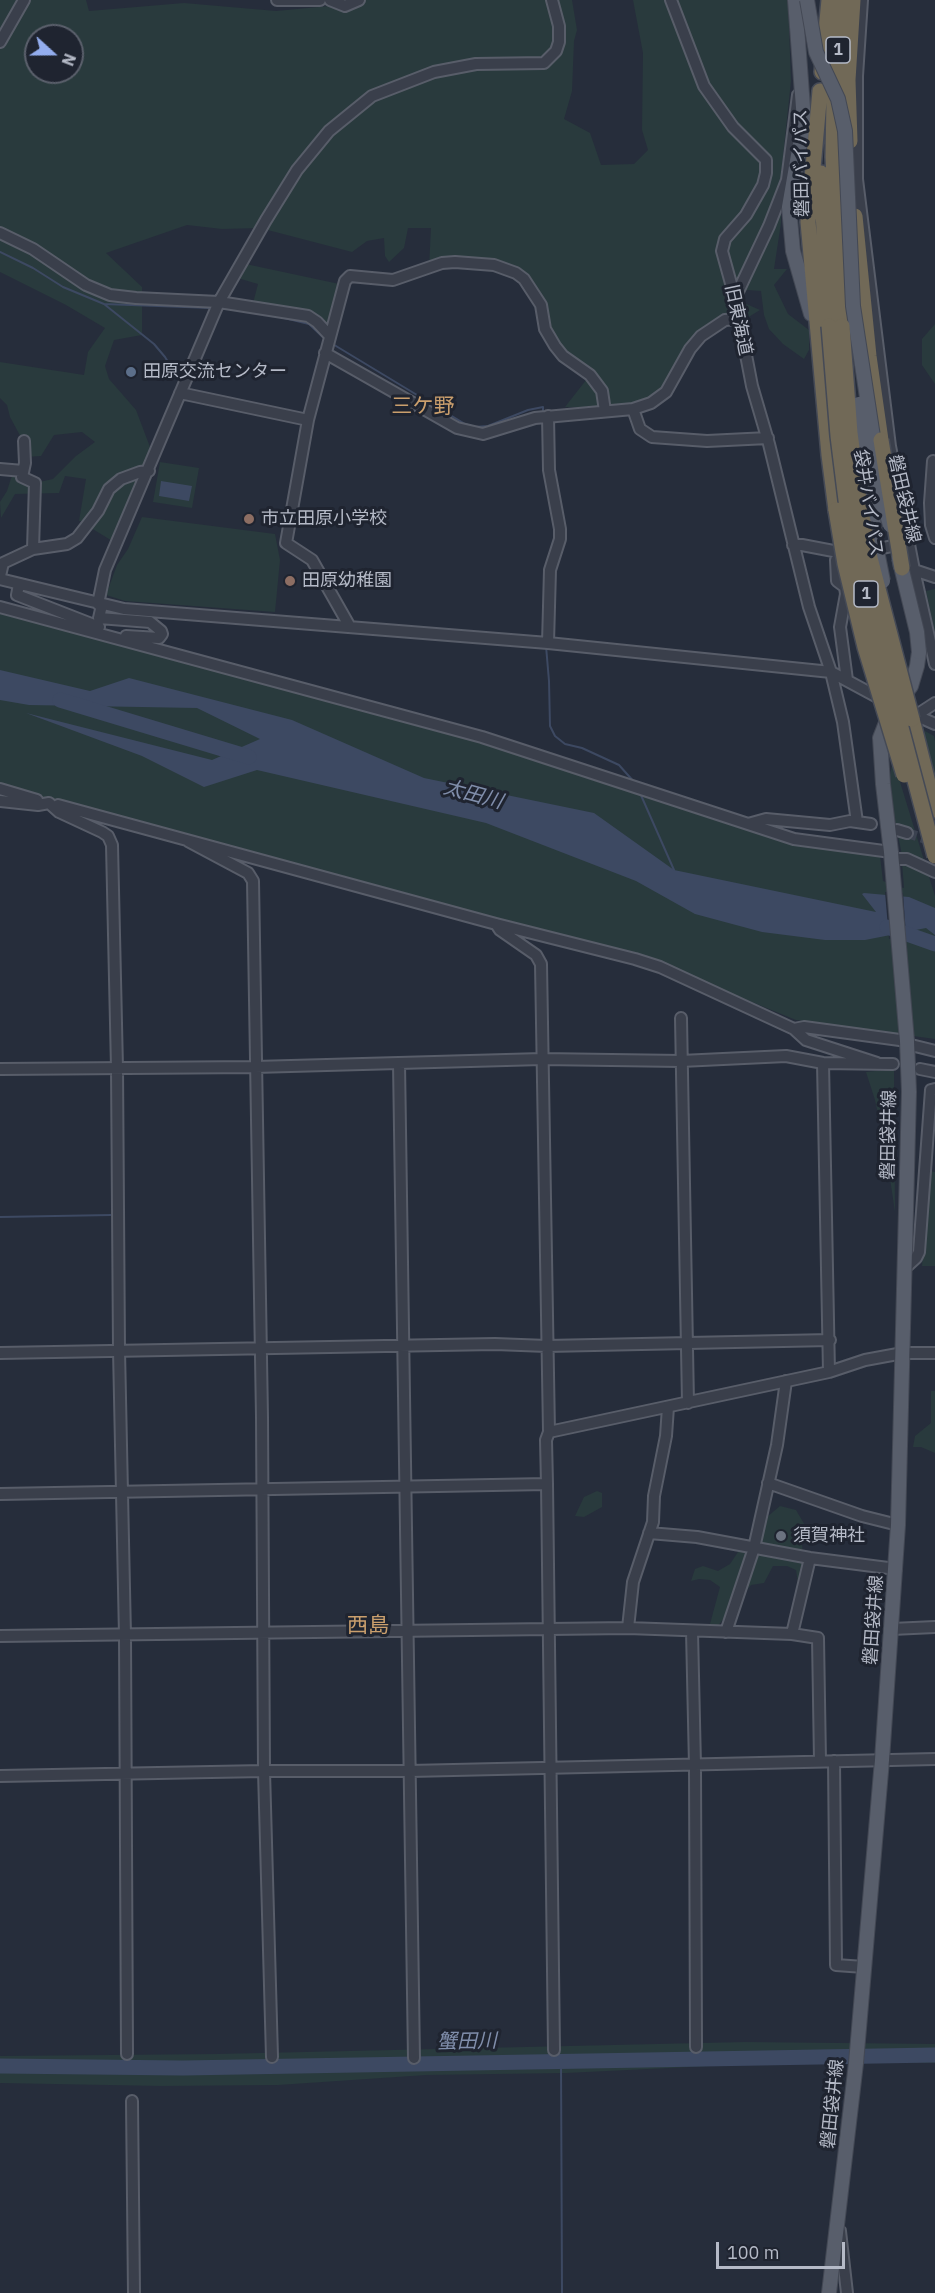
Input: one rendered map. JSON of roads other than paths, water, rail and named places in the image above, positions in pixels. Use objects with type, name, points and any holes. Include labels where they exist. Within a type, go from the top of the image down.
[{"type":"highway","name":"磐田バイパス","points":[[830,0],[820,91],[820,155],[835,326]]},
{"type":"highway","name":"磐田バイパス","points":[[835,326],[834,100],[844,0]]},
{"type":"highway","name":"1","points":[[853,0],[848,80],[850,148],[861,277],[908,569]]},
{"type":"highway","name":"1","points":[[820,91],[808,222],[829,455],[845,564],[865,647],[900,764],[935,857]]},
{"type":"highway","name":"袋井バイパス","points":[[835,326],[870,558],[914,717],[935,810]]},
{"type":"highway","name":"袋井バイパス","points":[[835,326],[838,436],[857,561],[935,857]]},
{"type":"main road","points":[[795,0],[804,121],[789,207],[793,251],[819,346]]},
{"type":"main road","name":"磐田袋井線","points":[[807,0],[816,52],[838,99],[845,131],[853,306],[883,502],[908,569],[922,655],[911,686],[894,706],[883,726],[880,738],[909,1092],[898,1525],[882,1760],[864,1967],[830,2293]]},
{"type":"main road","points":[[853,306],[856,381],[877,551],[886,598],[911,691],[914,717]]},
{"type":"street","points":[[0,42],[24,0]]},
{"type":"street","points":[[277,0],[320,0]]},
{"type":"street","points":[[330,0],[345,6],[359,0]]},
{"type":"street","points":[[19,584],[17,595],[99,627],[119,638],[127,636],[159,638],[161,631],[150,622],[99,618],[105,570],[219,303],[266,220],[297,170],[329,131],[372,96],[434,72],[476,64],[544,63],[556,51],[559,42],[559,26],[552,0]]},
{"type":"street","name":"旧東海道","points":[[671,0],[704,86],[733,127],[766,160],[763,185],[746,215],[725,239],[722,251],[735,298],[752,386],[768,438],[809,607],[831,672],[843,722],[857,822]]},
{"type":"street","points":[[862,0],[857,76],[857,179],[886,443],[908,542],[908,569],[935,577]]},
{"type":"street","points":[[735,298],[769,226],[787,180],[801,74]]},
{"type":"street","points":[[0,233],[33,249],[86,285],[110,295],[219,303],[308,316],[330,336]]},
{"type":"street","points":[[350,627],[312,560],[286,543],[308,420],[345,281],[350,276],[393,280],[442,263],[494,265],[516,273],[532,290],[541,305],[545,329],[555,346],[563,356],[590,375],[602,391],[605,411]]},
{"type":"street","points":[[325,353],[458,428],[483,434],[535,418],[633,409],[651,403],[664,394],[674,381],[690,349],[701,336],[725,320],[738,319]]},
{"type":"street","points":[[180,393],[308,420]]},
{"type":"street","points":[[633,409],[640,429],[652,437],[707,441],[768,438]]},
{"type":"street","points":[[548,416],[549,470],[560,529],[560,539],[550,570],[548,643]]},
{"type":"street","points":[[24,441],[22,477],[35,483],[33,549]]},
{"type":"street","points":[[829,455],[886,443]]},
{"type":"street","points":[[934,467],[930,503],[931,525],[935,538]]},
{"type":"street","points":[[0,470],[23,471]]},
{"type":"street","points":[[149,471],[121,479],[109,489],[98,511],[76,538],[68,544],[33,549],[3,563],[0,578],[124,609],[548,643],[831,672],[914,717],[935,724]]},
{"type":"street","points":[[793,545],[848,554],[908,542]]},
{"type":"street","points":[[847,680],[840,627],[846,594],[845,587],[837,581],[836,560],[848,554]]},
{"type":"street","points":[[0,606],[166,653],[482,737],[748,824],[813,843],[891,859],[907,859],[935,872]]},
{"type":"street","points":[[922,655],[935,664]]},
{"type":"street","points":[[914,717],[935,703]]},
{"type":"street","points":[[0,789],[496,924],[635,959],[660,967],[794,1029],[806,1040],[877,1063]]},
{"type":"street","points":[[0,801],[38,805],[49,803]]},
{"type":"street","points":[[49,803],[59,812],[102,832],[108,836],[112,845],[125,1636],[127,2054]]},
{"type":"street","points":[[748,824],[766,819],[830,825],[850,821],[872,824]]},
{"type":"street","points":[[188,841],[248,873],[254,881],[264,1771],[272,2057]]},
{"type":"street","points":[[496,924],[500,930],[536,955],[541,964],[549,1432],[546,1440],[554,2050]]},
{"type":"street","points":[[681,1018],[688,1403]]},
{"type":"street","points":[[794,1029],[804,1027],[906,1040],[935,1051]]},
{"type":"street","points":[[0,1069],[255,1067],[542,1059],[681,1061],[786,1056],[823,1063],[893,1064]]},
{"type":"street","points":[[399,1063],[414,2058]]},
{"type":"street","points":[[823,1063],[830,1372]]},
{"type":"street","points":[[920,1069],[935,1072]]},
{"type":"street","points":[[905,1268],[919,1252],[930,1165],[931,1090],[935,1089]]},
{"type":"street","points":[[0,1353],[830,1340]]},
{"type":"street","points":[[549,1432],[830,1372],[865,1360],[903,1353],[935,1353]]},
{"type":"street","points":[[726,1632],[754,1548],[777,1445],[786,1381]]},
{"type":"street","points":[[628,1628],[633,1582],[653,1522],[654,1496],[666,1436],[668,1407]]},
{"type":"street","points":[[768,1483],[861,1516],[898,1525]]},
{"type":"street","points":[[0,1494],[547,1484]]},
{"type":"street","points":[[649,1533],[697,1537],[810,1558],[896,1569]]},
{"type":"street","points":[[792,1634],[810,1558]]},
{"type":"street","points":[[892,1629],[935,1627]]},
{"type":"street","points":[[0,1636],[628,1628],[792,1634],[818,1638],[820,1761]]},
{"type":"street","points":[[692,1631],[696,2047]]},
{"type":"street","points":[[0,1776],[695,1766],[935,1759]]},
{"type":"street","points":[[834,1761],[836,1965],[864,1967]]},
{"type":"street","points":[[132,2101],[134,2293]]},
{"type":"street","points":[[839,2219],[847,2293]]},
{"type":"water","points":[[161,481],[192,486],[189,501],[159,496]]},
{"type":"water","points":[[0,670],[90,691],[129,678],[292,720],[424,778],[594,813],[674,870],[876,912],[862,894],[909,897],[935,908],[935,935],[926,928],[865,940],[825,940],[762,932],[695,914],[636,881],[486,823],[257,770],[204,787],[142,756],[26,713],[212,760],[260,739],[197,708],[29,705],[0,700]]},
{"type":"waterway","points":[[0,252],[33,268],[63,287],[104,304],[154,344],[176,375]]},
{"type":"waterway","points":[[104,304],[212,308]]},
{"type":"waterway","points":[[276,316],[309,324],[326,340]]},
{"type":"waterway","points":[[331,343],[465,424],[475,427],[488,426],[528,410],[543,407],[543,415]]},
{"type":"waterway","points":[[546,646],[550,726],[555,736],[565,744],[582,748],[619,765],[635,783]]},
{"type":"waterway","name":"太田川","points":[[60,700],[249,757]]},
{"type":"waterway","points":[[640,793],[674,870]]},
{"type":"waterway","name":"太田川","points":[[887,927],[935,944]]},
{"type":"waterway","points":[[0,1217],[111,1215]]},
{"type":"waterway","name":"蟹田川","points":[[0,2066],[183,2068],[935,2055]]},
{"type":"waterway","points":[[561,2061],[562,2293]]},
{"type":"tunnel","points":[[907,833],[935,842]]},
{"type":"place","name":"田原交流センター","points":[[131,372]]},
{"type":"place","name":"市立田原小学校","points":[[249,519]]},
{"type":"place","name":"田原幼稚園","points":[[290,581]]},
{"type":"place","name":"須賀神社","points":[[781,1536]]},
{"type":"district","name":"三ケ野","points":[[423,407]]},
{"type":"district","name":"西島","points":[[368,1626]]}]
